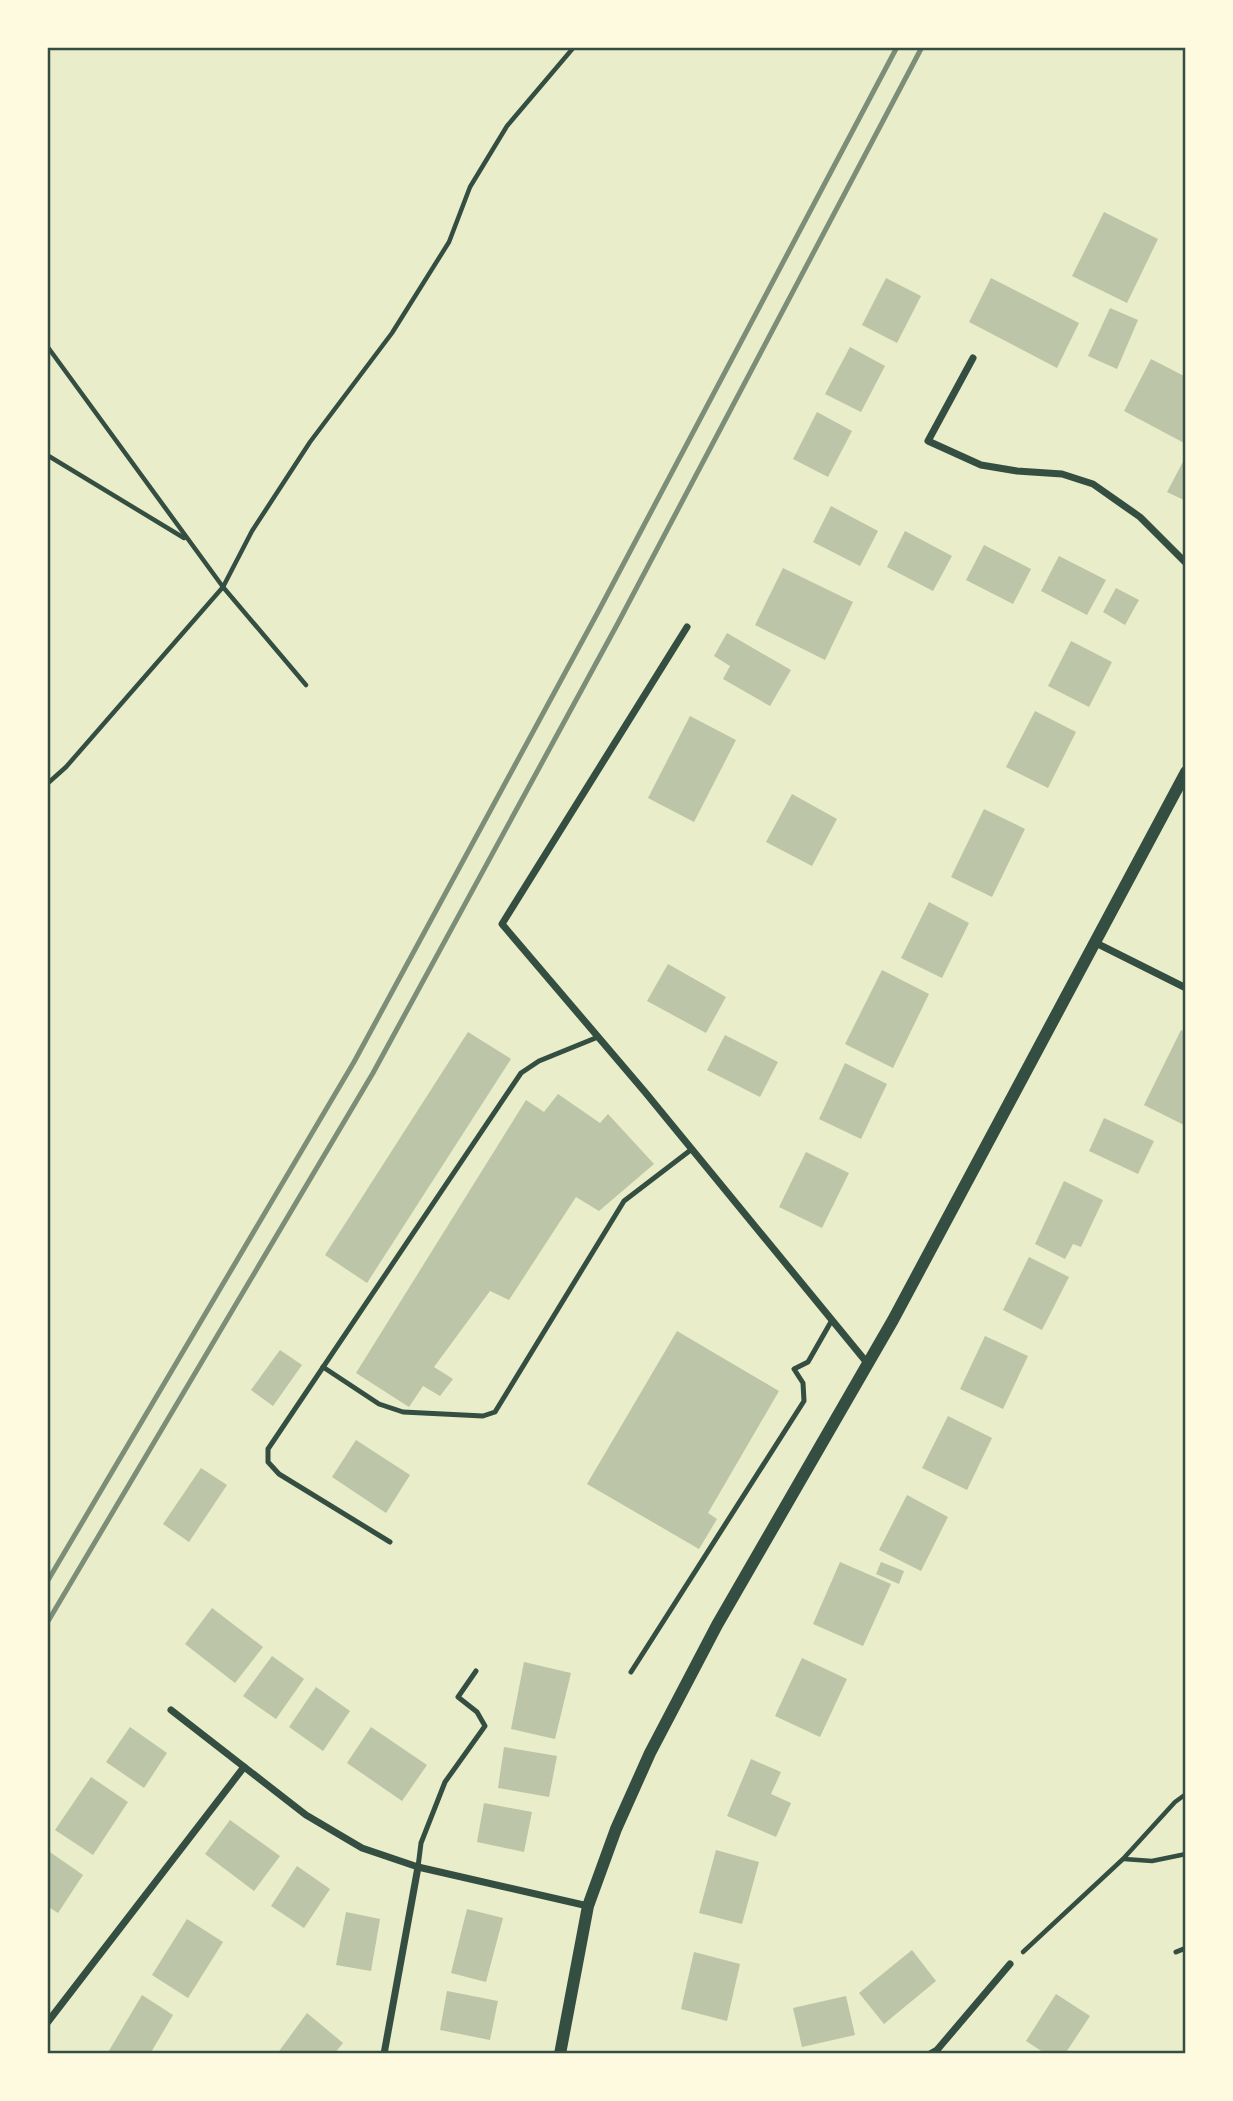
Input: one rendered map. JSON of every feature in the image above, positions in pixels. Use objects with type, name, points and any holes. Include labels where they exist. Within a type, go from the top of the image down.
[{"type":"street","points":[[973,358],[928,441],[981,465],[1062,474],[1093,484],[1140,517],[1186,563]]},
{"type":"street","points":[[687,627],[502,924],[692,1149],[869,1365]]},
{"type":"street","points":[[559,2054],[588,1906],[616,1829],[650,1753],[704,1648],[869,1365],[1186,772]]},
{"type":"street","points":[[1096,943],[1186,988]]},
{"type":"street","points":[[171,1710],[306,1815],[362,1848],[418,1867],[588,1906]]},
{"type":"street","points":[[47,2023],[244,1767]]},
{"type":"street","points":[[384,2054],[418,1867]]},
{"type":"street","points":[[934,2053],[1010,1964]]},
{"type":"lane","points":[[390,1542],[279,1474],[268,1462],[268,1449],[521,1073],[539,1061],[598,1037]]},
{"type":"lane","points":[[323,1367],[379,1404],[403,1412],[483,1416],[495,1412],[624,1201],[692,1149]]},
{"type":"lane","points":[[631,1672],[804,1401],[803,1383],[793,1369],[808,1362],[832,1320]]},
{"type":"lane","points":[[418,1867],[421,1843],[445,1782],[485,1726],[477,1712],[458,1697],[476,1671]]},
{"type":"lane","points":[[1176,1952],[1186,1948]]},
{"type":"path","points":[[47,784],[66,767],[223,587],[252,531],[310,442],[392,333],[449,242],[470,187],[507,126],[574,47]]},
{"type":"path","points":[[47,346],[223,587],[306,685]]},
{"type":"path","points":[[47,455],[189,541]]},
{"type":"path","points":[[1010,1964],[1124,1859],[1175,1802],[1186,1794]]},
{"type":"path","points":[[1124,1859],[1152,1861],[1186,1853]]},
{"type":"building","points":[[1104,212],[1158,239],[1127,303],[1072,276]]},
{"type":"building","points":[[886,278],[921,296],[897,343],[862,325]]},
{"type":"building","points":[[991,278],[1079,323],[1057,368],[969,322]]},
{"type":"building","points":[[1110,308],[1138,320],[1117,369],[1088,356]]},
{"type":"building","points":[[850,347],[885,366],[861,412],[825,394]]},
{"type":"building","points":[[1151,359],[1186,377],[1186,444],[1124,411]]},
{"type":"building","points":[[817,412],[852,431],[828,477],[793,459]]},
{"type":"building","points":[[1186,456],[1186,501],[1167,492]]},
{"type":"building","points":[[831,506],[878,531],[860,566],[813,542]]},
{"type":"building","points":[[905,531],[952,556],[933,591],[887,567]]},
{"type":"building","points":[[984,545],[1031,569],[1013,604],[966,580]]},
{"type":"building","points":[[1059,556],[1106,580],[1087,615],[1041,591]]},
{"type":"building","points":[[783,568],[853,602],[825,660],[755,625]]},
{"type":"building","points":[[1116,588],[1139,600],[1125,625],[1103,612]]},
{"type":"building","points":[[727,633],[791,670],[770,706],[723,679],[730,666],[714,656]]},
{"type":"building","points":[[1071,641],[1112,662],[1089,707],[1048,686]]},
{"type":"building","points":[[1035,711],[1076,732],[1048,788],[1006,767]]},
{"type":"building","points":[[690,716],[736,740],[694,822],[648,798]]},
{"type":"building","points":[[792,794],[837,819],[812,866],[766,842]]},
{"type":"building","points":[[984,809],[1025,829],[992,897],[951,877]]},
{"type":"building","points":[[929,902],[969,923],[942,978],[901,958]]},
{"type":"building","points":[[668,964],[726,997],[706,1033],[647,1001]]},
{"type":"building","points":[[882,970],[929,994],[893,1068],[845,1044]]},
{"type":"building","points":[[1181,1030],[1186,1032],[1186,1126],[1144,1105]]},
{"type":"building","points":[[468,1032],[511,1059],[367,1283],[325,1255]]},
{"type":"building","points":[[725,1035],[778,1062],[760,1097],[707,1070]]},
{"type":"building","points":[[845,1063],[887,1084],[861,1139],[819,1119]]},
{"type":"building","points":[[558,1094],[600,1123],[608,1114],[654,1164],[599,1211],[576,1197],[509,1300],[490,1291],[434,1367],[453,1379],[440,1396],[423,1386],[409,1407],[356,1373],[526,1100],[544,1112]]},
{"type":"building","points":[[1104,1118],[1154,1141],[1138,1174],[1089,1151]]},
{"type":"building","points":[[806,1152],[849,1173],[822,1228],[779,1207]]},
{"type":"building","points":[[1064,1181],[1103,1200],[1081,1247],[1073,1244],[1065,1259],[1035,1244]]},
{"type":"building","points":[[1029,1257],[1069,1277],[1042,1330],[1003,1310]]},
{"type":"building","points":[[677,1331],[779,1391],[708,1513],[717,1519],[699,1549],[587,1484]]},
{"type":"building","points":[[985,1336],[1028,1356],[1003,1409],[960,1389]]},
{"type":"building","points":[[280,1350],[302,1365],[273,1406],[251,1390]]},
{"type":"building","points":[[948,1416],[992,1438],[967,1490],[922,1468]]},
{"type":"building","points":[[356,1440],[410,1475],[386,1513],[332,1477]]},
{"type":"building","points":[[201,1468],[227,1485],[189,1542],[163,1524]]},
{"type":"building","points":[[907,1495],[948,1517],[921,1571],[879,1550]]},
{"type":"building","points":[[840,1562],[891,1584],[863,1646],[813,1624]]},
{"type":"building","points":[[881,1562],[904,1571],[899,1584],[876,1574]]},
{"type":"building","points":[[212,1608],[263,1647],[235,1683],[185,1644]]},
{"type":"building","points":[[272,1656],[304,1679],[276,1719],[243,1696]]},
{"type":"building","points":[[802,1658],[847,1679],[820,1737],[775,1716]]},
{"type":"building","points":[[524,1662],[571,1673],[555,1739],[511,1729]]},
{"type":"building","points":[[316,1687],[350,1711],[323,1751],[289,1727]]},
{"type":"building","points":[[130,1727],[167,1753],[144,1788],[106,1762]]},
{"type":"building","points":[[371,1727],[427,1765],[402,1801],[347,1763]]},
{"type":"building","points":[[504,1747],[557,1756],[549,1797],[498,1788]]},
{"type":"building","points":[[751,1759],[781,1772],[771,1794],[791,1803],[776,1837],[727,1816]]},
{"type":"building","points":[[91,1777],[128,1802],[93,1855],[55,1830]]},
{"type":"building","points":[[484,1803],[532,1812],[524,1852],[477,1842]]},
{"type":"building","points":[[230,1820],[280,1856],[254,1891],[205,1854]]},
{"type":"building","points":[[47,1850],[83,1875],[58,1913],[47,1906]]},
{"type":"building","points":[[716,1850],[759,1862],[742,1924],[699,1913]]},
{"type":"building","points":[[297,1866],[330,1889],[304,1928],[271,1906]]},
{"type":"building","points":[[467,1909],[503,1918],[486,1982],[451,1973]]},
{"type":"building","points":[[346,1912],[380,1919],[371,1971],[336,1965]]},
{"type":"building","points":[[187,1919],[223,1942],[188,1998],[152,1975]]},
{"type":"building","points":[[912,1950],[936,1981],[884,2024],[859,1993]]},
{"type":"building","points":[[694,1952],[740,1964],[727,2021],[681,2009]]},
{"type":"building","points":[[447,1991],[498,2001],[490,2040],[440,2030]]},
{"type":"building","points":[[1056,1994],[1090,2016],[1065,2054],[1046,2054],[1026,2041]]},
{"type":"building","points":[[142,1995],[173,2015],[150,2054],[107,2054]]},
{"type":"building","points":[[846,1996],[855,2035],[802,2047],[793,2008]]},
{"type":"building","points":[[307,2013],[343,2043],[334,2054],[277,2054]]},
{"type":"railway","points":[[47,1582],[354,1062],[598,612],[897,47]]},
{"type":"railway","points":[[47,1623],[373,1073],[618,623],[922,47]]}]
